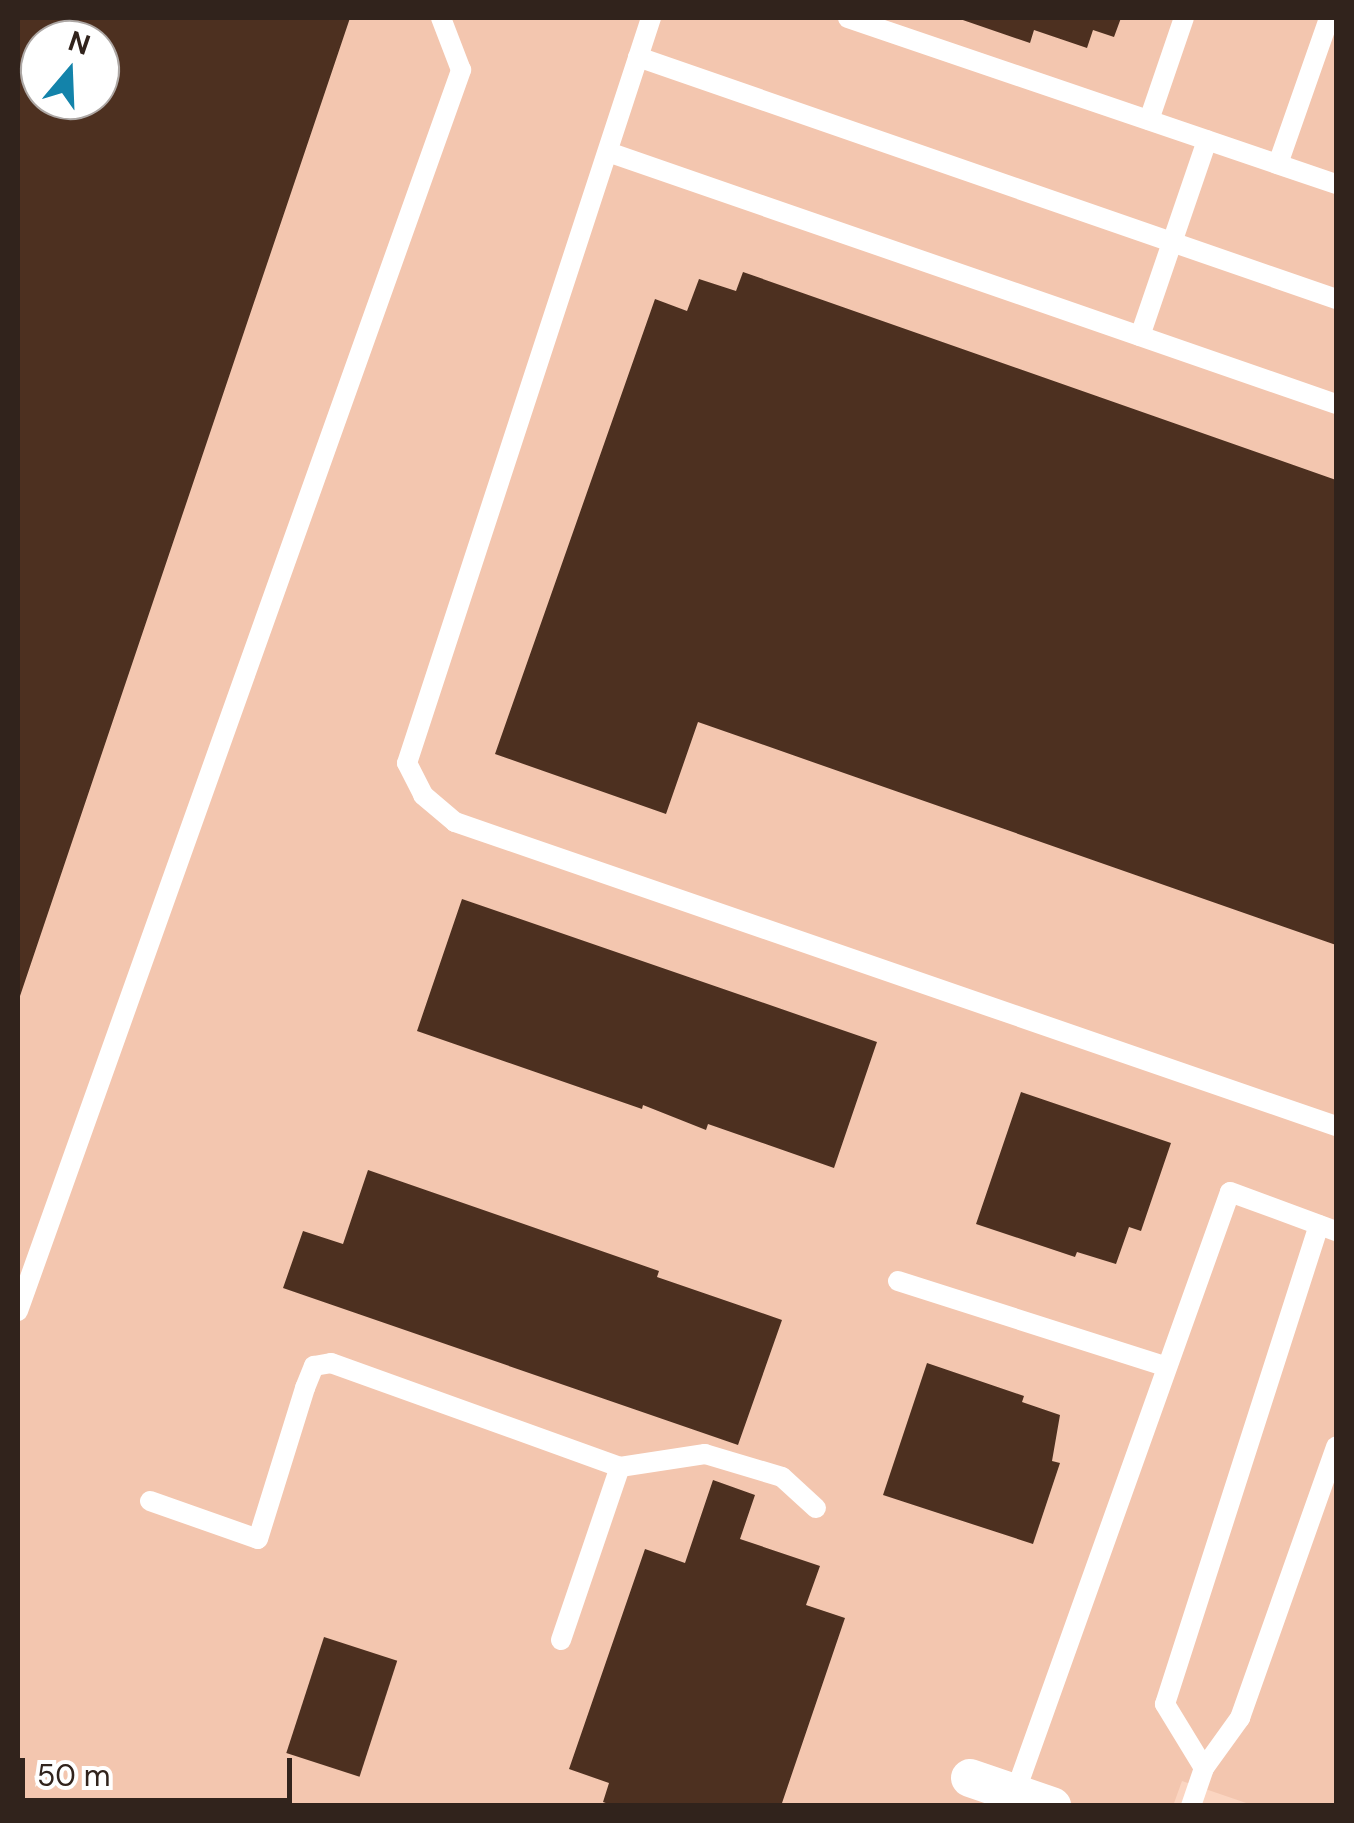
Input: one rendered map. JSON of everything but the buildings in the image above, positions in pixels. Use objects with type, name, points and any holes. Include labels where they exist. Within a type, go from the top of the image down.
[{"type":"street","points":[[970,1778],[1052,1806]]},
{"type":"lane","points":[[18,1312],[461,70],[441,18]]},
{"type":"lane","points":[[651,18],[407,763],[423,795],[455,822],[1336,1126]]},
{"type":"lane","points":[[848,18],[1336,184]]},
{"type":"lane","points":[[1149,120],[1184,18]]},
{"type":"lane","points":[[1278,164],[1329,18]]},
{"type":"lane","points":[[638,57],[1336,299]]},
{"type":"lane","points":[[1140,336],[1207,140]]},
{"type":"lane","points":[[608,152],[1336,404]]},
{"type":"lane","points":[[1015,1793],[1230,1192],[1328,1228],[1165,1704],[1204,1768]]},
{"type":"lane","points":[[898,1280],[1167,1367]]},
{"type":"lane","points":[[150,1501],[258,1539],[305,1388],[314,1366],[330,1363],[620,1467],[705,1454],[782,1477],[816,1508]]},
{"type":"lane","points":[[1190,1806],[1204,1768],[1240,1718],[1336,1447]]},
{"type":"lane","points":[[562,1640],[620,1467]]},
{"type":"shaded area","points":[[18,18],[1336,18],[1336,1805],[1252,1805],[1182,1781],[1173,1806],[18,1805]]}]
